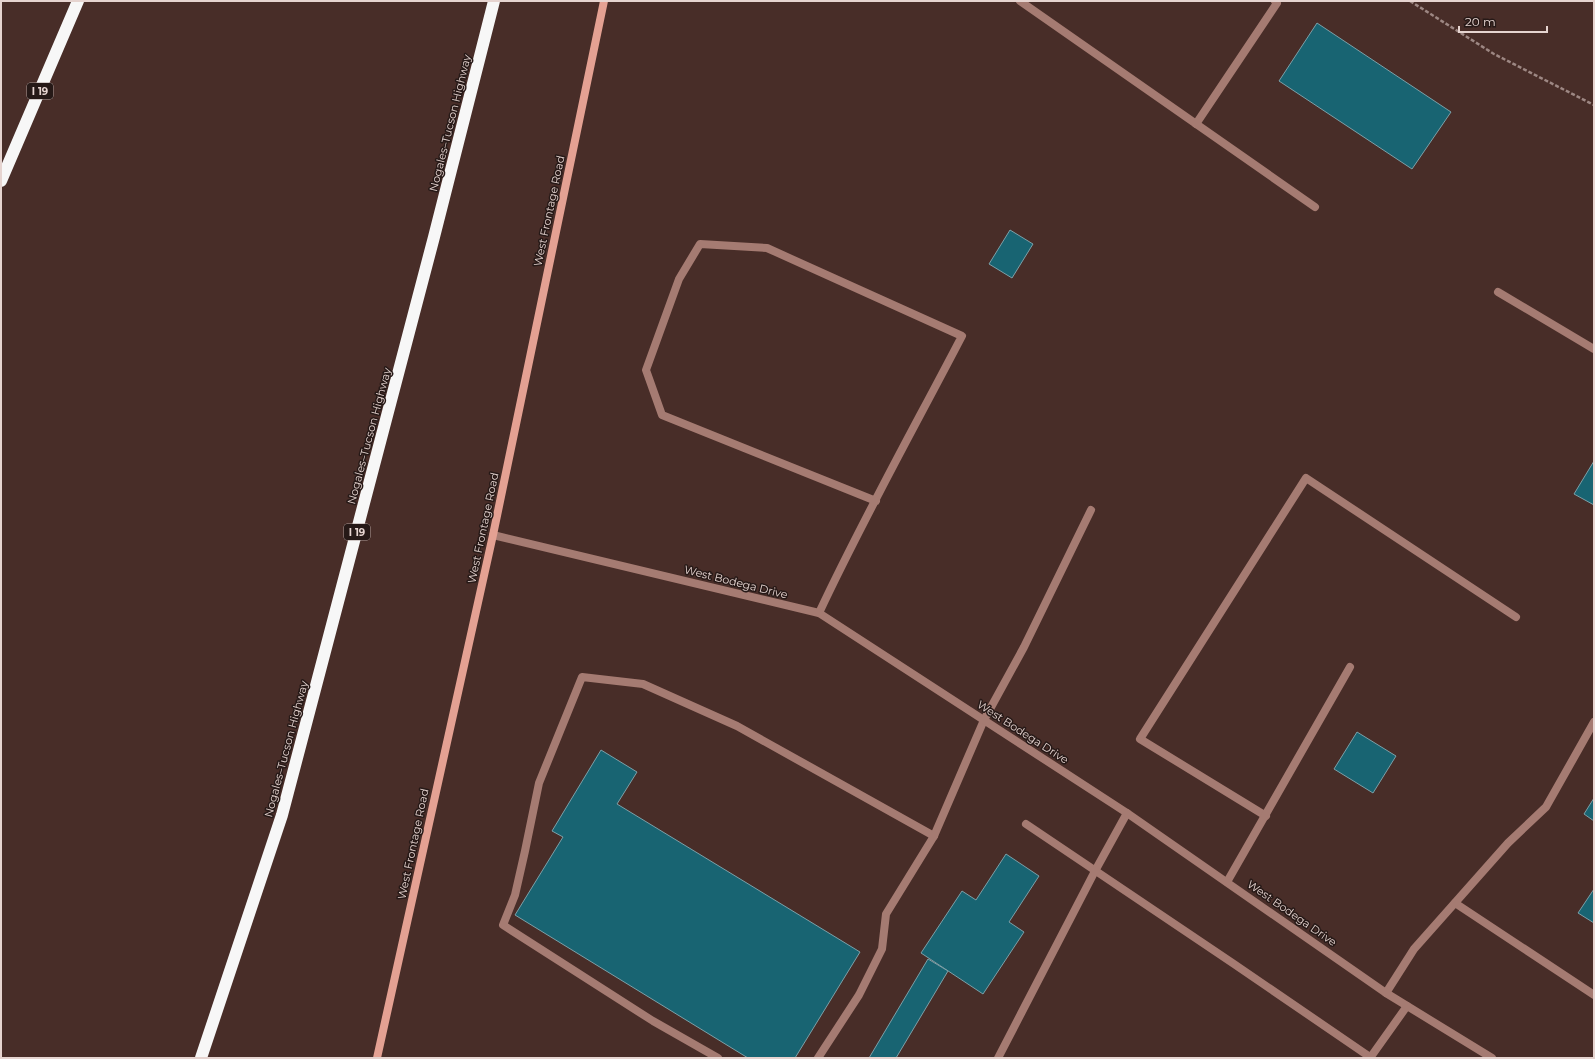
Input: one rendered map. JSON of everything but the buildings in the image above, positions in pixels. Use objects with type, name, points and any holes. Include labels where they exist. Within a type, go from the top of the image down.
[{"type":"highway","name":"I 19","points":[[1,181],[78,1]]},
{"type":"highway","name":"Nogales–Tucson Highway","points":[[201,1058],[282,815],[432,244],[494,1]]},
{"type":"street","name":"West Frontage Road","points":[[377,1058],[493,535],[604,1]]},
{"type":"street","points":[[1020,1],[1315,207]]},
{"type":"street","points":[[1196,124],[1277,3],[1274,1]]},
{"type":"street","points":[[819,613],[962,336],[767,248],[700,244],[679,279],[646,370],[662,415],[876,501]]},
{"type":"street","points":[[1498,292],[1594,348]]},
{"type":"street","points":[[1266,816],[1140,739],[1306,478],[1516,617]]},
{"type":"street","points":[[818,1058],[859,995],[882,949],[886,914],[934,836],[984,720],[1024,647],[1091,510]]},
{"type":"street","name":"West Bodega Drive","points":[[493,535],[819,613],[1127,813],[1386,993],[1492,1058]]},
{"type":"street","points":[[1227,882],[1350,667]]},
{"type":"street","points":[[718,1058],[653,1021],[503,925],[515,895],[539,783],[582,677],[643,684],[738,726],[934,836]]},
{"type":"street","points":[[1386,993],[1414,949],[1508,843],[1546,806],[1594,722]]},
{"type":"street","points":[[998,1058],[1095,871],[1127,813]]},
{"type":"street","points":[[1026,824],[1370,1058],[1407,1006]]},
{"type":"street","points":[[1455,903],[1594,995]]},
{"type":"path","points":[[1410,1],[1494,54],[1594,105]]}]
